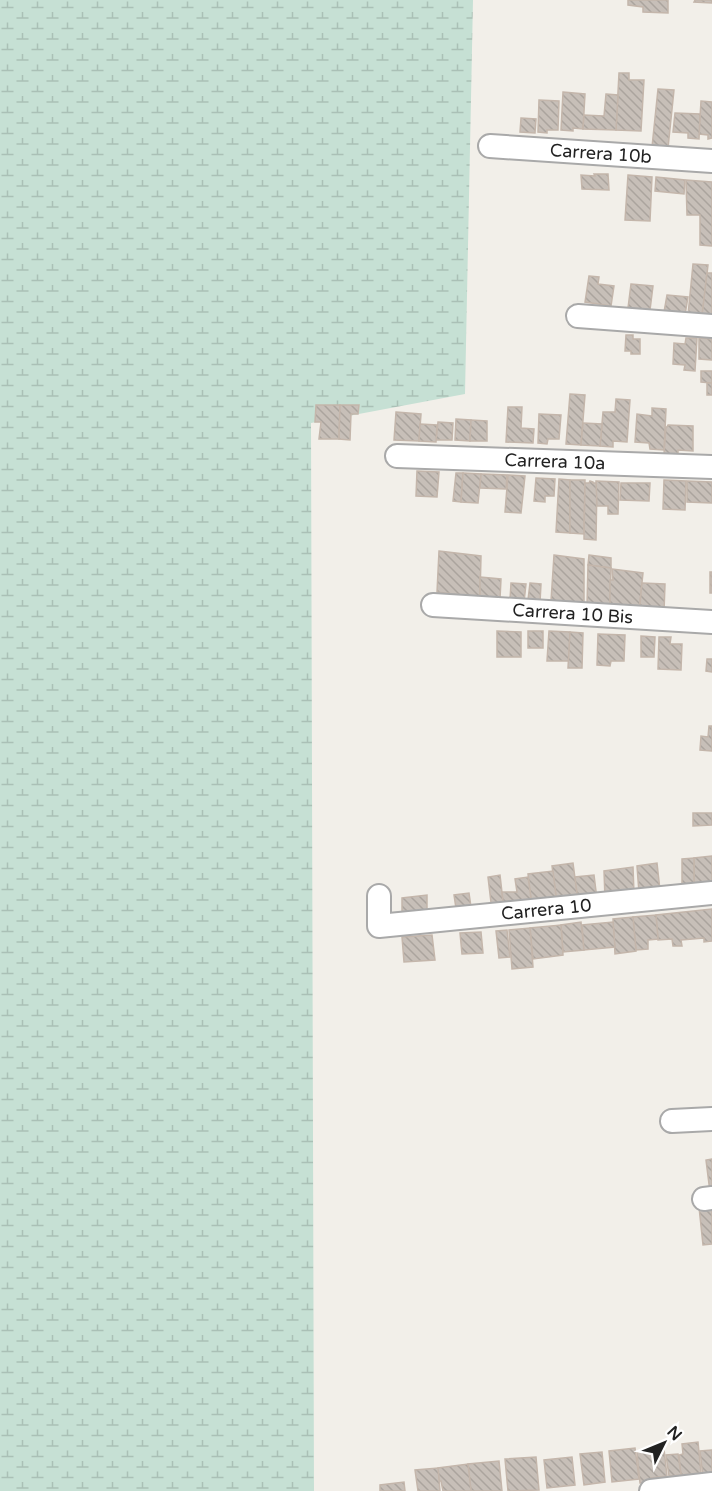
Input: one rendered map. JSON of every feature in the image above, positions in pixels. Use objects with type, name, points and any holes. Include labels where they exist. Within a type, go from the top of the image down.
[{"type":"street","name":"Carrera 10b","points":[[490,146],[712,161]]},
{"type":"street","points":[[578,316],[712,326]]},
{"type":"street","name":"Carrera 10a","points":[[397,456],[712,467]]},
{"type":"street","name":"Carrera 10 Bis","points":[[433,605],[712,622]]},
{"type":"street","name":"Carrera 10","points":[[379,896],[379,926],[712,894]]},
{"type":"street","points":[[672,1121],[712,1119]]},
{"type":"street","points":[[651,1491],[712,1484]]},
{"type":"green space","points":[[0,0],[473,0],[465,394],[311,423],[314,1491],[0,1491]]},
{"type":"building","points":[[628,0],[668,0],[668,13],[643,12],[643,7],[628,5]]},
{"type":"building","points":[[695,0],[712,0],[712,3],[694,2]]},
{"type":"building","points":[[619,73],[629,73],[629,80],[644,80],[641,131],[616,130]]},
{"type":"building","points":[[658,89],[674,90],[668,148],[652,147]]},
{"type":"building","points":[[563,92],[585,94],[583,129],[561,130]]},
{"type":"building","points":[[606,94],[618,95],[616,130],[583,129],[584,115],[604,116]]},
{"type":"building","points":[[539,100],[559,101],[558,130],[547,130],[547,133],[538,132]]},
{"type":"building","points":[[701,101],[712,102],[712,138],[708,139],[708,135],[699,134]]},
{"type":"building","points":[[675,113],[700,114],[699,139],[688,138],[688,133],[673,132]]},
{"type":"building","points":[[521,118],[536,119],[535,133],[520,132]]},
{"type":"building","points":[[594,174],[608,174],[609,190],[582,189],[581,175],[595,176]]},
{"type":"building","points":[[628,175],[652,177],[650,221],[625,220]]},
{"type":"building","points":[[656,177],[685,180],[684,194],[655,191]]},
{"type":"building","points":[[686,180],[712,182],[712,246],[700,245],[700,215],[687,215]]},
{"type":"building","points":[[693,264],[708,265],[702,316],[688,315]]},
{"type":"building","points":[[707,273],[712,273],[712,317],[702,316]]},
{"type":"building","points":[[589,276],[599,277],[598,284],[614,286],[611,306],[585,302]]},
{"type":"building","points":[[631,284],[653,286],[650,310],[628,308]]},
{"type":"building","points":[[667,295],[688,297],[685,315],[664,312]]},
{"type":"building","points":[[626,335],[633,335],[633,339],[640,339],[640,354],[625,351]]},
{"type":"building","points":[[686,338],[697,338],[695,371],[684,370],[685,365],[673,364],[674,343],[685,344]]},
{"type":"building","points":[[699,338],[712,339],[712,360],[699,359]]},
{"type":"building","points":[[701,371],[712,371],[712,383],[701,382]]},
{"type":"building","points":[[707,383],[712,383],[712,395],[707,395]]},
{"type":"building","points":[[570,394],[585,395],[581,445],[566,444]]},
{"type":"building","points":[[616,399],[630,400],[627,442],[613,441],[613,447],[600,446],[603,412],[615,412]]},
{"type":"building","points":[[316,405],[340,405],[339,439],[319,439],[321,422],[315,422]]},
{"type":"building","points":[[340,405],[359,405],[358,414],[351,414],[350,440],[339,439]]},
{"type":"building","points":[[508,407],[522,407],[521,428],[534,429],[533,443],[506,442]]},
{"type":"building","points":[[652,408],[666,409],[664,450],[650,449],[649,443],[635,442],[637,414],[652,416]]},
{"type":"building","points":[[396,412],[421,414],[419,441],[394,440]]},
{"type":"building","points":[[539,414],[561,415],[559,439],[548,439],[547,444],[538,443]]},
{"type":"building","points":[[456,419],[471,420],[470,441],[455,440]]},
{"type":"building","points":[[471,420],[487,421],[487,441],[470,441]]},
{"type":"building","points":[[438,422],[453,423],[452,440],[436,440]]},
{"type":"building","points":[[583,423],[602,424],[600,446],[581,445]]},
{"type":"building","points":[[420,424],[437,425],[436,442],[419,441]]},
{"type":"building","points":[[668,425],[693,426],[693,451],[678,450],[678,455],[664,454]]},
{"type":"building","points":[[417,471],[439,472],[437,497],[416,496]]},
{"type":"building","points":[[456,473],[463,473],[461,502],[453,501]]},
{"type":"building","points":[[463,473],[481,474],[478,503],[461,502]]},
{"type":"building","points":[[481,474],[507,475],[506,489],[480,488]]},
{"type":"building","points":[[508,475],[525,476],[521,513],[505,512]]},
{"type":"building","points":[[536,478],[555,479],[554,496],[545,496],[545,502],[534,501]]},
{"type":"building","points":[[559,479],[570,480],[570,533],[556,532]]},
{"type":"building","points":[[570,480],[585,480],[584,534],[570,533]]},
{"type":"building","points":[[664,480],[686,481],[685,510],[663,509]]},
{"type":"building","points":[[590,481],[597,483],[596,540],[584,539],[585,483]]},
{"type":"building","points":[[596,481],[619,482],[618,514],[608,514],[608,506],[597,506]]},
{"type":"building","points":[[687,481],[712,482],[712,503],[687,502]]},
{"type":"building","points":[[621,483],[650,483],[649,501],[620,500]]},
{"type":"building","points":[[439,551],[481,556],[480,597],[437,592]]},
{"type":"building","points":[[554,555],[584,559],[584,604],[551,601]]},
{"type":"building","points":[[589,555],[611,558],[611,568],[588,565]]},
{"type":"building","points":[[588,565],[611,568],[610,608],[587,606]]},
{"type":"building","points":[[612,569],[643,573],[639,611],[610,608]]},
{"type":"building","points":[[710,572],[712,572],[712,593],[710,593]]},
{"type":"building","points":[[480,577],[501,579],[500,599],[480,597]]},
{"type":"building","points":[[511,583],[526,584],[524,602],[510,600]]},
{"type":"building","points":[[530,583],[541,584],[540,602],[528,600]]},
{"type":"building","points":[[642,583],[665,584],[664,612],[639,614]]},
{"type":"building","points":[[497,631],[521,632],[521,657],[497,657]]},
{"type":"building","points":[[528,631],[543,631],[543,648],[528,648]]},
{"type":"building","points":[[549,631],[570,632],[569,661],[547,661]]},
{"type":"building","points":[[570,632],[583,633],[582,668],[568,668]]},
{"type":"building","points":[[598,634],[625,635],[624,661],[611,661],[610,666],[597,665]]},
{"type":"building","points":[[641,636],[655,637],[654,657],[641,657]]},
{"type":"building","points":[[659,637],[671,637],[670,644],[682,644],[681,670],[658,669]]},
{"type":"building","points":[[707,659],[712,659],[712,672],[706,671]]},
{"type":"building","points":[[709,726],[712,726],[712,751],[700,750],[701,736],[708,737]]},
{"type":"building","points":[[693,813],[712,813],[712,825],[693,826]]},
{"type":"building","points":[[712,856],[712,885],[694,886],[694,858]]},
{"type":"building","points":[[694,858],[694,886],[682,888],[682,859]]},
{"type":"building","points":[[573,863],[578,901],[557,904],[552,866]]},
{"type":"building","points":[[657,863],[660,890],[639,893],[637,866]]},
{"type":"building","points":[[633,867],[634,893],[605,898],[604,871]]},
{"type":"building","points":[[553,871],[557,904],[532,906],[528,874]]},
{"type":"building","points":[[500,875],[504,910],[492,911],[488,877]]},
{"type":"building","points":[[594,875],[597,899],[578,901],[575,877]]},
{"type":"building","points":[[528,877],[532,906],[504,910],[502,892],[517,892],[515,879]]},
{"type":"building","points":[[469,893],[472,914],[457,915],[454,895]]},
{"type":"building","points":[[427,895],[427,917],[402,919],[402,898]]},
{"type":"building","points":[[712,909],[712,941],[704,942],[704,938],[681,940],[682,946],[673,946],[672,939],[658,940],[656,915]]},
{"type":"building","points":[[656,915],[658,939],[648,940],[648,949],[636,950],[633,917]]},
{"type":"building","points":[[633,917],[636,951],[615,954],[613,919]]},
{"type":"building","points":[[581,922],[584,950],[563,952],[561,925]]},
{"type":"building","points":[[613,922],[615,947],[584,950],[582,925]]},
{"type":"building","points":[[561,925],[563,955],[533,959],[530,928]]},
{"type":"building","points":[[530,928],[533,967],[512,969],[509,930]]},
{"type":"building","points":[[507,930],[510,957],[499,958],[496,931]]},
{"type":"building","points":[[481,932],[483,953],[462,954],[460,933]]},
{"type":"building","points":[[432,935],[435,960],[404,962],[402,937]]},
{"type":"building","points":[[712,1159],[712,1192],[710,1192],[706,1160]]},
{"type":"building","points":[[712,1205],[712,1244],[703,1245],[699,1207]]},
{"type":"building","points":[[698,1442],[701,1473],[681,1475],[679,1455],[683,1454],[682,1444]]},
{"type":"building","points":[[635,1448],[639,1479],[612,1482],[609,1451]]},
{"type":"building","points":[[664,1449],[667,1476],[651,1478],[651,1482],[640,1483],[637,1452]]},
{"type":"building","points":[[712,1450],[712,1476],[703,1477],[700,1451]]},
{"type":"building","points":[[602,1452],[605,1482],[584,1485],[580,1454]]},
{"type":"building","points":[[678,1454],[681,1475],[669,1476],[666,1455]]},
{"type":"building","points":[[536,1457],[539,1490],[508,1491],[505,1459]]},
{"type":"building","points":[[572,1457],[575,1485],[547,1488],[544,1460]]},
{"type":"building","points":[[499,1461],[502,1491],[471,1491],[468,1464]]},
{"type":"building","points":[[468,1464],[471,1491],[443,1491],[438,1468]]},
{"type":"building","points":[[438,1468],[440,1491],[418,1491],[415,1470]]},
{"type":"building","points":[[404,1482],[405,1491],[380,1491],[380,1485]]}]
